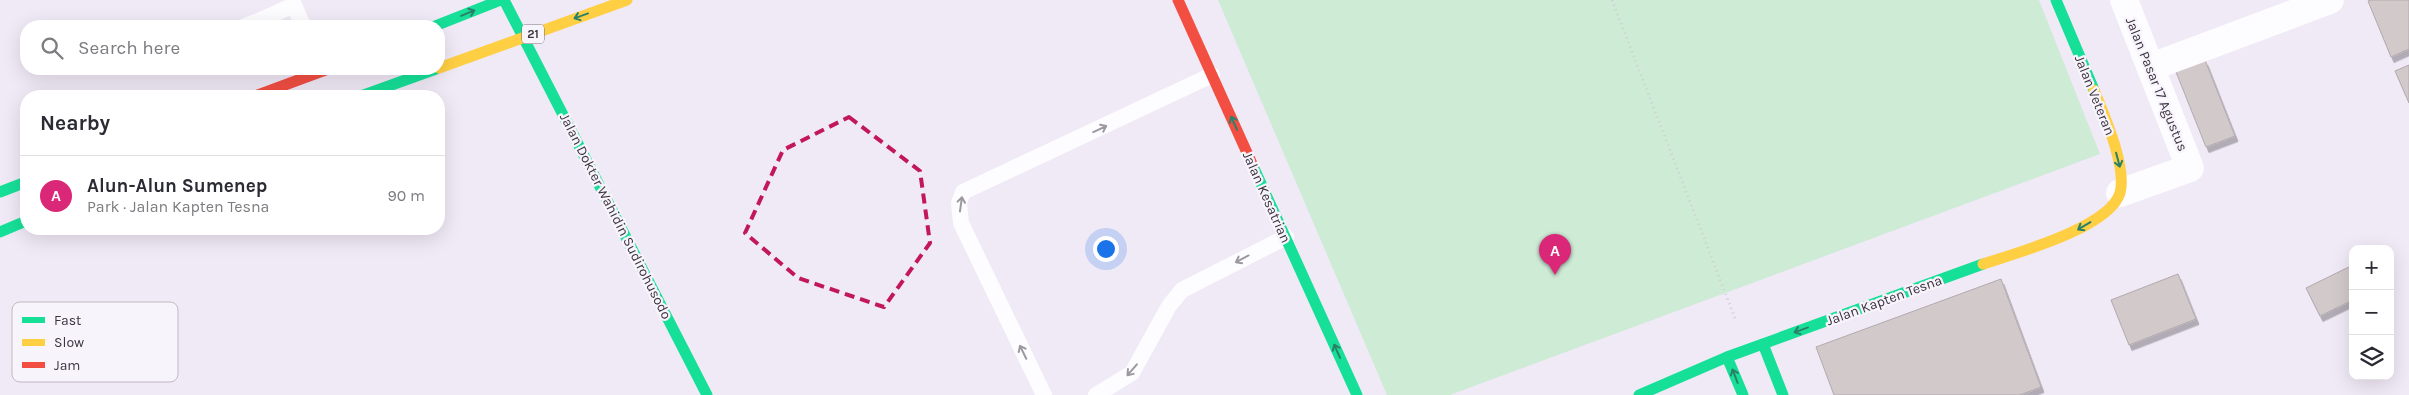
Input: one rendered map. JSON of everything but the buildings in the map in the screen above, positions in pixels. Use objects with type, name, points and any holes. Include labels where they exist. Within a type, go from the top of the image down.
[{"type":"main road","points":[[445,22],[502,0]]},
{"type":"main road","name":"Jalan Dokter Wahidin Sudirohusodo","points":[[502,0],[524,37],[707,395]]},
{"type":"main road","name":"21","points":[[445,65],[627,0]]},
{"type":"main road","name":"Jalan Kesatrian","points":[[1178,0],[1357,395]]},
{"type":"main road","name":"Jalan Veteran","points":[[2056,0],[2113,140],[2122,174],[2120,193]]},
{"type":"main road","points":[[265,90],[289,75]]},
{"type":"main road","name":"21","points":[[378,90],[419,75]]},
{"type":"main road","points":[[0,192],[20,184]]},
{"type":"main road","name":"Jalan Kapten Tesna","points":[[1639,395],[1728,356],[2081,229],[2103,214],[2120,193]]},
{"type":"main road","points":[[0,232],[20,224]]},
{"type":"main road","points":[[1763,344],[1783,395]]},
{"type":"main road","points":[[1728,356],[1742,395]]},
{"type":"street","name":"Jalan Pasar 17 Agustus","points":[[2120,193],[2190,168],[2124,0]]},
{"type":"street","points":[[2151,68],[2330,0]]},
{"type":"lane","points":[[268,20],[294,5],[300,20]]},
{"type":"lane","points":[[1044,395],[961,223],[959,202],[963,192],[1178,93],[1212,75]]},
{"type":"lane","points":[[1096,395],[1132,372],[1169,306],[1182,290],[1286,237]]},
{"type":"path","points":[[1612,0],[1746,350]]},
{"type":"highlighted area","points":[[849,117],[920,171],[930,243],[884,307],[798,278],[745,233],[783,150]]},
{"type":"green space","points":[[1218,0],[2039,0],[2100,154],[1450,395],[1387,395]]},
{"type":"traffic: fast","points":[[445,22],[501,0]]},
{"type":"traffic: fast","points":[[504,0],[707,395]]},
{"type":"traffic: fast","points":[[2056,0],[2094,90]]},
{"type":"traffic: fast","points":[[378,90],[419,75]]},
{"type":"traffic: fast","points":[[1253,166],[1357,395]]},
{"type":"traffic: fast","points":[[0,192],[20,184]]},
{"type":"traffic: fast","points":[[0,232],[20,224]]},
{"type":"traffic: fast","points":[[1639,395],[1727,357],[1983,264]]},
{"type":"traffic: fast","points":[[1763,344],[1783,395]]},
{"type":"traffic: fast","points":[[1727,357],[1743,395]]},
{"type":"traffic: slow","points":[[445,66],[627,0]]},
{"type":"traffic: slow","points":[[1983,264],[2060,238],[2099,217],[2112,206],[2120,193],[2120,169],[2113,141],[2094,90]]},
{"type":"traffic: jam","points":[[1178,0],[1253,166]]},
{"type":"traffic: jam","points":[[271,90],[312,75]]},
{"type":"place","name":"Alun-Alun Sumenep","points":[[1555,275]]}]
